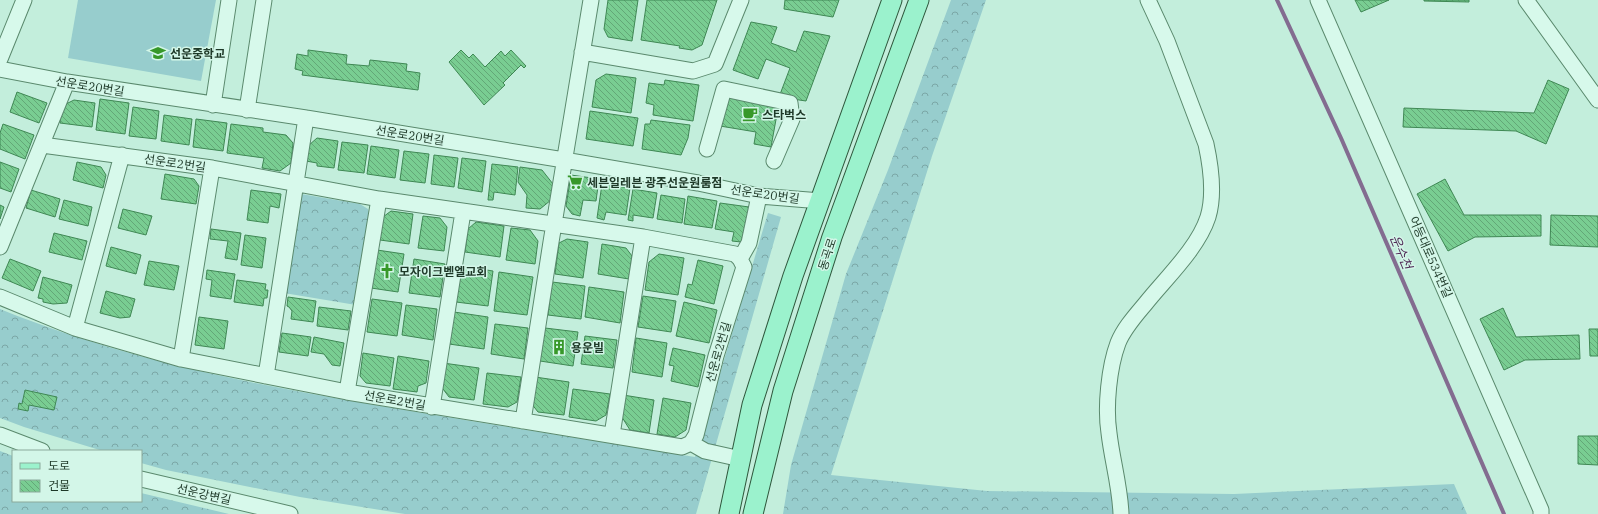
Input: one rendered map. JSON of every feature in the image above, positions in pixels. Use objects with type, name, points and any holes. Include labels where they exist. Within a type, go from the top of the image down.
[{"type":"main road","name":"동곡로","points":[[729,514],[755,398],[793,276],[892,0]]},
{"type":"main road","name":"동곡로","points":[[755,513],[783,391],[832,237],[919,0]]},
{"type":"street","points":[[0,59],[24,0]]},
{"type":"street","points":[[214,105],[229,0]]},
{"type":"street","points":[[247,110],[264,0]]},
{"type":"street","points":[[523,421],[553,225],[591,0]]},
{"type":"street","points":[[582,52],[693,71],[715,64],[741,0]]},
{"type":"street","points":[[1121,514],[1114,459],[1108,431],[1109,382],[1113,360],[1119,342],[1131,322],[1197,240],[1208,216],[1211,190],[1210,161],[1206,144],[1167,41],[1148,0]]},
{"type":"street","name":"어등대로534번길","points":[[1318,0],[1544,513]]},
{"type":"street","points":[[1526,0],[1598,100]]},
{"type":"street","name":"선운로20번길","points":[[0,69],[67,82],[306,118],[564,160],[698,183],[759,196],[821,201]]},
{"type":"street","points":[[0,247],[67,82]]},
{"type":"street","points":[[707,149],[724,89],[790,103],[792,119],[774,161]]},
{"type":"street","points":[[266,376],[306,118]]},
{"type":"street","name":"선운로2번길","points":[[0,298],[75,328],[181,359],[347,392],[612,435],[682,448],[691,443],[696,435],[716,356],[744,267],[740,259],[735,254],[643,237],[379,199],[212,168],[42,145]]},
{"type":"street","points":[[75,328],[122,155]]},
{"type":"street","points":[[181,359],[212,168]]},
{"type":"street","points":[[740,259],[749,243],[759,196]]},
{"type":"street","points":[[347,392],[379,199]]},
{"type":"street","points":[[432,407],[463,212]]},
{"type":"street","points":[[612,435],[643,237]]},
{"type":"street","points":[[0,435],[39,450]]},
{"type":"street","points":[[691,443],[705,451],[741,459]]},
{"type":"street","name":"선운강변길","points":[[142,479],[290,514]]},
{"type":"street","points":[[724,514],[736,485]]},
{"type":"green space","points":[[78,0],[216,0],[201,81],[68,58]]},
{"type":"green space","points":[[951,0],[986,0],[932,156],[831,475],[987,491],[1234,494],[1454,484],[1467,514],[783,514],[791,465],[846,274],[888,170]]},
{"type":"green space","points":[[301,194],[360,204],[368,209],[370,221],[356,305],[284,293]]},
{"type":"green space","points":[[768,213],[781,217],[696,514],[405,514],[300,497],[166,470],[142,463],[142,450],[100,450],[24,427],[0,418],[0,309],[103,345],[208,373],[316,395],[695,457]]},
{"type":"green space","points":[[0,451],[12,456],[12,502],[142,502],[142,493],[229,514],[0,514]]},
{"type":"building","points":[[608,0],[638,0],[632,41],[608,37],[604,29]]},
{"type":"building","points":[[647,0],[717,0],[702,45],[692,50],[679,48],[680,46],[641,40]]},
{"type":"building","points":[[785,0],[839,0],[833,17],[784,9]]},
{"type":"building","points":[[1355,0],[1389,0],[1361,12]]},
{"type":"building","points":[[1469,0],[1469,2],[1424,1]]},
{"type":"building","points":[[751,22],[777,27],[771,43],[796,52],[804,31],[830,36],[806,101],[779,97],[790,68],[766,59],[758,79],[733,70]]},
{"type":"building","points":[[308,50],[347,55],[346,64],[369,66],[370,60],[407,64],[406,71],[420,73],[418,90],[302,75],[303,71],[295,69],[297,54],[308,56]]},
{"type":"building","points":[[461,50],[469,58],[473,54],[485,67],[501,51],[505,56],[511,50],[526,66],[524,68],[521,65],[503,83],[505,85],[484,105],[449,62]]},
{"type":"building","points":[[606,74],[636,78],[631,113],[592,107],[596,80]]},
{"type":"building","points":[[665,80],[699,85],[693,121],[653,115],[654,105],[646,103],[649,83],[664,85]]},
{"type":"building","points":[[1548,80],[1569,89],[1546,144],[1516,131],[1403,127],[1404,108],[1534,113]]},
{"type":"building","points":[[17,92],[47,103],[39,123],[10,112]]},
{"type":"building","name":"스타벅스","points":[[726,94],[779,103],[771,147],[754,144],[756,132],[720,126]]},
{"type":"building","points":[[100,99],[129,103],[125,134],[96,130]]},
{"type":"building","points":[[74,100],[95,103],[92,127],[60,123],[62,106]]},
{"type":"building","points":[[133,107],[159,111],[156,139],[129,136]]},
{"type":"building","points":[[590,111],[638,118],[633,146],[586,139]]},
{"type":"building","points":[[164,115],[192,119],[189,145],[161,141]]},
{"type":"building","points":[[196,119],[227,123],[223,151],[193,147]]},
{"type":"building","points":[[651,120],[690,125],[688,138],[681,155],[642,149],[645,124],[650,124]]},
{"type":"building","points":[[3,124],[34,135],[25,159],[0,149],[0,133]]},
{"type":"building","points":[[231,124],[263,128],[263,132],[286,135],[293,143],[291,163],[280,171],[262,168],[264,158],[227,153]]},
{"type":"building","points":[[317,138],[338,141],[334,168],[317,166],[317,163],[306,161],[308,146]]},
{"type":"building","points":[[342,142],[368,145],[364,173],[338,170]]},
{"type":"building","points":[[371,146],[399,150],[395,178],[367,174]]},
{"type":"building","points":[[404,151],[429,154],[425,183],[400,180]]},
{"type":"building","points":[[434,155],[458,158],[454,187],[431,184]]},
{"type":"building","points":[[462,158],[486,161],[482,192],[458,188]]},
{"type":"building","points":[[0,162],[19,169],[11,192],[0,188]]},
{"type":"building","points":[[77,162],[101,167],[106,175],[103,188],[73,180]]},
{"type":"building","points":[[492,164],[518,167],[515,195],[494,192],[493,200],[488,200]]},
{"type":"building","points":[[520,167],[542,170],[553,184],[551,200],[540,209],[526,208],[527,195],[518,182]]},
{"type":"building","points":[[165,174],[194,179],[199,186],[196,204],[161,199]]},
{"type":"building","points":[[571,175],[599,179],[596,201],[583,200],[580,216],[572,214],[566,206]]},
{"type":"building","points":[[1445,179],[1464,215],[1541,215],[1541,236],[1475,237],[1448,251],[1417,194]]},
{"type":"building","points":[[602,184],[630,188],[626,215],[606,212],[604,220],[597,218]]},
{"type":"building","points":[[633,189],[657,193],[653,218],[633,215],[633,221],[628,220]]},
{"type":"building","points":[[31,190],[60,199],[55,217],[26,208]]},
{"type":"building","points":[[251,190],[281,194],[279,208],[270,206],[268,223],[247,220]]},
{"type":"building","points":[[661,195],[685,199],[682,223],[657,219]]},
{"type":"building","points":[[688,196],[717,201],[712,228],[684,224]]},
{"type":"building","points":[[64,200],[92,207],[88,226],[59,219]]},
{"type":"building","points":[[720,203],[749,207],[746,228],[741,242],[732,241],[734,232],[715,229]]},
{"type":"building","points":[[0,205],[4,207],[0,219]]},
{"type":"building","points":[[123,209],[152,216],[146,235],[118,228]]},
{"type":"building","points":[[391,211],[413,214],[409,244],[380,240],[383,217]]},
{"type":"building","points":[[1551,215],[1598,216],[1598,247],[1550,245]]},
{"type":"building","points":[[423,216],[440,218],[447,227],[444,251],[418,248]]},
{"type":"building","points":[[476,222],[504,226],[500,257],[465,252],[468,229]]},
{"type":"building","points":[[511,228],[530,230],[538,241],[535,264],[506,260]]},
{"type":"building","points":[[211,229],[241,233],[237,260],[225,258],[228,241],[210,239]]},
{"type":"building","points":[[54,233],[87,241],[82,260],[49,252]]},
{"type":"building","points":[[245,235],[266,238],[262,268],[241,265]]},
{"type":"building","points":[[567,239],[588,242],[583,278],[555,274],[559,243]]},
{"type":"building","points":[[602,244],[626,248],[632,256],[629,279],[598,274]]},
{"type":"building","points":[[111,247],[141,255],[136,274],[106,266]]},
{"type":"building","name":"모자이크벧엘교회","points":[[377,250],[404,254],[398,292],[371,288]]},
{"type":"building","points":[[659,254],[684,258],[678,295],[645,290],[649,262]]},
{"type":"building","points":[[10,259],[41,271],[33,291],[2,278]]},
{"type":"building","points":[[414,259],[445,264],[440,297],[409,293]]},
{"type":"building","points":[[698,260],[723,266],[714,304],[685,297],[688,284],[692,285]]},
{"type":"building","points":[[149,261],[179,266],[174,290],[144,285]]},
{"type":"building","points":[[461,266],[493,271],[488,306],[456,302]]},
{"type":"building","points":[[207,270],[235,274],[231,299],[210,296],[212,280],[206,279]]},
{"type":"building","points":[[499,272],[533,277],[527,315],[494,311]]},
{"type":"building","points":[[43,277],[72,285],[67,303],[53,304],[43,302],[43,299],[38,298]]},
{"type":"building","points":[[237,280],[266,284],[265,290],[268,290],[267,298],[264,298],[263,306],[234,302]]},
{"type":"building","points":[[552,282],[585,286],[581,319],[548,315]]},
{"type":"building","points":[[589,287],[624,292],[620,323],[585,317]]},
{"type":"building","points":[[106,291],[135,299],[130,317],[120,318],[100,313]]},
{"type":"building","points":[[643,296],[676,301],[671,332],[638,327]]},
{"type":"building","points":[[288,297],[316,301],[313,322],[291,319],[292,311],[287,306]]},
{"type":"building","points":[[372,299],[402,303],[397,336],[367,332]]},
{"type":"building","points":[[684,302],[717,310],[709,343],[676,336]]},
{"type":"building","points":[[406,305],[437,309],[433,340],[402,335]]},
{"type":"building","points":[[319,307],[351,311],[348,330],[317,326]]},
{"type":"building","points":[[1503,308],[1516,337],[1579,335],[1580,359],[1525,360],[1504,370],[1480,319]]},
{"type":"building","points":[[454,312],[488,317],[484,349],[449,344]]},
{"type":"building","points":[[199,317],[228,321],[224,349],[195,345]]},
{"type":"building","points":[[495,324],[528,328],[524,359],[491,354]]},
{"type":"building","name":"용운빌","points":[[545,328],[578,332],[573,366],[540,361]]},
{"type":"building","points":[[1589,329],[1598,329],[1598,356],[1590,356]]},
{"type":"building","points":[[282,333],[311,337],[308,356],[279,352]]},
{"type":"building","points":[[585,336],[617,340],[613,368],[581,364]]},
{"type":"building","points":[[314,337],[344,343],[340,366],[332,365],[324,354],[311,352]]},
{"type":"building","points":[[636,338],[667,343],[662,377],[632,372]]},
{"type":"building","points":[[673,348],[705,355],[698,387],[671,381],[674,366],[669,365]]},
{"type":"building","points":[[363,353],[394,358],[390,386],[366,383],[360,376]]},
{"type":"building","points":[[398,356],[429,361],[426,383],[418,386],[417,392],[393,389]]},
{"type":"building","points":[[443,363],[479,368],[474,400],[449,397],[440,385]]},
{"type":"building","points":[[487,373],[521,377],[517,402],[508,407],[483,404]]},
{"type":"building","points":[[535,377],[569,382],[564,415],[538,412],[531,403]]},
{"type":"building","points":[[573,389],[610,394],[606,415],[596,421],[569,417]]},
{"type":"building","points":[[25,390],[57,397],[54,410],[29,405],[28,411],[18,409],[19,403],[22,404]]},
{"type":"building","points":[[623,395],[654,400],[649,433],[630,430],[620,414]]},
{"type":"building","points":[[663,398],[691,403],[686,430],[675,437],[657,434]]},
{"type":"building","points":[[1578,436],[1598,436],[1598,465],[1578,464]]},
{"type":"waterway","name":"운수천","points":[[1277,0],[1341,138],[1504,514]]},
{"type":"place","name":"선운중학교","points":[[158,53]]},
{"type":"place","name":"스타벅스","points":[[750,114]]},
{"type":"place","name":"세븐일레븐 광주선운원룸점","points":[[575,182]]},
{"type":"place","name":"모자이크벧엘교회","points":[[387,271]]},
{"type":"place","name":"용운빌","points":[[559,347]]}]
